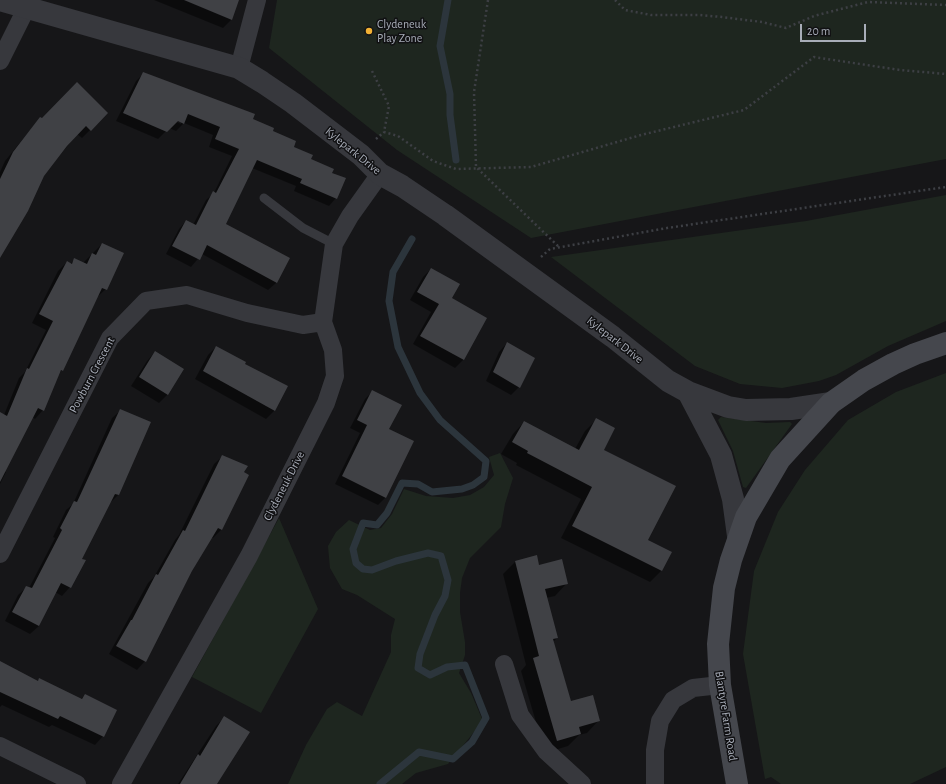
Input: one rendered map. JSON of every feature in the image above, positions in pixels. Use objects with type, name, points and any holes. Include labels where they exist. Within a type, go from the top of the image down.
[{"type":"main road","name":"Blantyre Farm Road","points":[[737,784],[720,686],[718,644],[724,588],[738,536],[754,501],[780,459],[831,403],[864,380],[893,364],[946,343]]},
{"type":"street","name":"Kylepark Drive","points":[[0,0],[26,9],[239,68],[262,82],[292,104],[361,156],[380,174],[402,186],[445,215],[612,337],[668,382],[688,392],[728,407],[746,410],[791,409],[831,403]]},
{"type":"street","points":[[239,68],[256,0]]},
{"type":"street","points":[[0,62],[26,9]]},
{"type":"street","name":"Clydeneuk Drive","points":[[121,784],[249,556],[326,403],[335,376],[333,350],[323,322],[334,244],[350,216],[380,174]]},
{"type":"street","name":"Powburn Crescent","points":[[0,554],[110,338],[146,301],[187,295],[247,313],[303,325],[323,322]]},
{"type":"street","points":[[688,392],[721,455],[733,499],[738,536]]},
{"type":"street","points":[[504,664],[520,715],[546,751],[582,784]]},
{"type":"street","points":[[655,784],[655,750],[660,720],[673,700],[693,688],[720,686]]},
{"type":"street","points":[[0,746],[77,784]]},
{"type":"lane","points":[[264,198],[303,228],[334,244]]},
{"type":"path","points":[[488,0],[474,92],[476,167],[559,247]]},
{"type":"path","points":[[615,0],[626,10],[651,15],[714,16],[762,22],[786,28],[814,16],[868,2],[946,5]]},
{"type":"path","points":[[372,71],[389,106],[384,132],[398,136],[433,161],[456,169],[476,167],[531,167],[641,135],[744,110],[814,57],[900,70],[946,74]]},
{"type":"path","points":[[550,249],[667,228],[946,187]]},
{"type":"shaded area","points":[[277,0],[946,0],[946,159],[531,238],[397,150],[269,48]]},
{"type":"shaded area","points":[[946,195],[946,321],[888,346],[836,375],[819,381],[782,388],[740,384],[695,366],[551,257],[806,221]]},
{"type":"shaded area","points":[[946,373],[946,767],[910,784],[781,784],[771,777],[765,779],[743,654],[754,571],[778,512],[805,470],[848,420],[896,392]]},
{"type":"shaded area","points":[[721,417],[766,423],[790,422],[792,424],[746,488],[743,487],[733,451],[718,420]]},
{"type":"shaded area","points":[[500,453],[513,478],[505,504],[501,527],[470,558],[462,578],[460,593],[460,612],[465,642],[465,655],[459,673],[471,693],[483,721],[448,764],[416,773],[402,784],[288,784],[306,745],[327,709],[337,702],[362,716],[391,652],[391,635],[395,619],[357,595],[342,589],[330,568],[328,546],[336,532],[349,520],[370,530],[381,528],[392,514],[404,489],[426,496],[453,498],[470,495],[484,487],[494,475],[489,457]]},
{"type":"shaded area","points":[[279,518],[318,609],[261,713],[192,677]]},
{"type":"building","points":[[184,0],[239,0],[232,20]]},
{"type":"building","points":[[143,72],[255,114],[253,119],[274,128],[273,131],[296,141],[294,147],[313,155],[311,159],[334,169],[332,173],[346,178],[337,199],[300,183],[302,179],[257,160],[226,224],[290,258],[277,283],[207,245],[200,260],[172,246],[186,220],[196,225],[213,191],[216,193],[239,149],[215,139],[220,127],[188,114],[184,124],[178,121],[167,132],[123,113]]},
{"type":"building","points":[[77,82],[108,113],[91,131],[86,126],[67,146],[44,176],[28,211],[0,258],[0,179],[13,152],[40,117],[42,118]]},
{"type":"building","points":[[102,243],[124,253],[107,290],[102,288],[63,371],[61,370],[44,411],[38,408],[0,482],[0,412],[7,416],[27,368],[29,369],[53,321],[39,314],[67,261],[72,264],[74,258],[87,264],[92,253],[96,255]]},
{"type":"building","points":[[431,268],[460,284],[452,298],[487,318],[464,360],[420,336],[439,304],[417,292]]},
{"type":"building","points":[[507,342],[535,358],[520,388],[493,372]]},
{"type":"building","points":[[216,346],[246,362],[245,364],[288,386],[275,411],[203,371]]},
{"type":"building","points":[[155,351],[184,369],[168,395],[139,377]]},
{"type":"building","points":[[372,390],[402,405],[389,429],[414,441],[386,498],[342,476],[367,425],[357,420]]},
{"type":"building","points":[[120,409],[151,422],[119,495],[115,494],[82,559],[86,560],[71,588],[61,583],[39,626],[12,612],[26,586],[32,588],[62,530],[60,528],[74,501],[77,502]]},
{"type":"building","points":[[596,418],[615,428],[604,450],[676,486],[648,540],[672,552],[662,571],[572,526],[592,487],[527,453],[528,451],[512,442],[524,421],[579,450]]},
{"type":"building","points":[[222,455],[248,466],[244,472],[249,475],[222,530],[218,528],[192,571],[146,662],[116,646],[132,620],[156,574],[158,575],[183,530],[185,531]]},
{"type":"building","points":[[537,555],[539,565],[562,559],[568,584],[545,589],[558,638],[553,639],[571,701],[593,695],[600,721],[579,727],[581,734],[557,741],[533,658],[539,656],[515,561]]},
{"type":"building","points":[[0,661],[38,681],[39,678],[82,699],[85,694],[117,710],[104,737],[60,716],[58,719],[0,692]]},
{"type":"building","points":[[224,716],[250,732],[217,784],[180,784],[198,754],[200,756]]},
{"type":"waterway","points":[[448,0],[440,46],[450,94],[450,115],[456,160]]},
{"type":"waterway","points":[[380,784],[419,752],[453,759],[472,742],[486,718],[465,665],[447,667],[430,675],[418,668],[420,654],[435,615],[445,596],[448,580],[441,556],[428,553],[396,561],[372,570],[363,569],[356,563],[353,549],[363,523],[377,525],[387,513],[402,483],[418,484],[432,492],[462,489],[473,485],[484,477],[486,461],[440,420],[420,393],[398,347],[389,301],[393,272],[412,239]]},
{"type":"place","name":"Clydeneuk Play Zone","points":[[369,31]]}]
